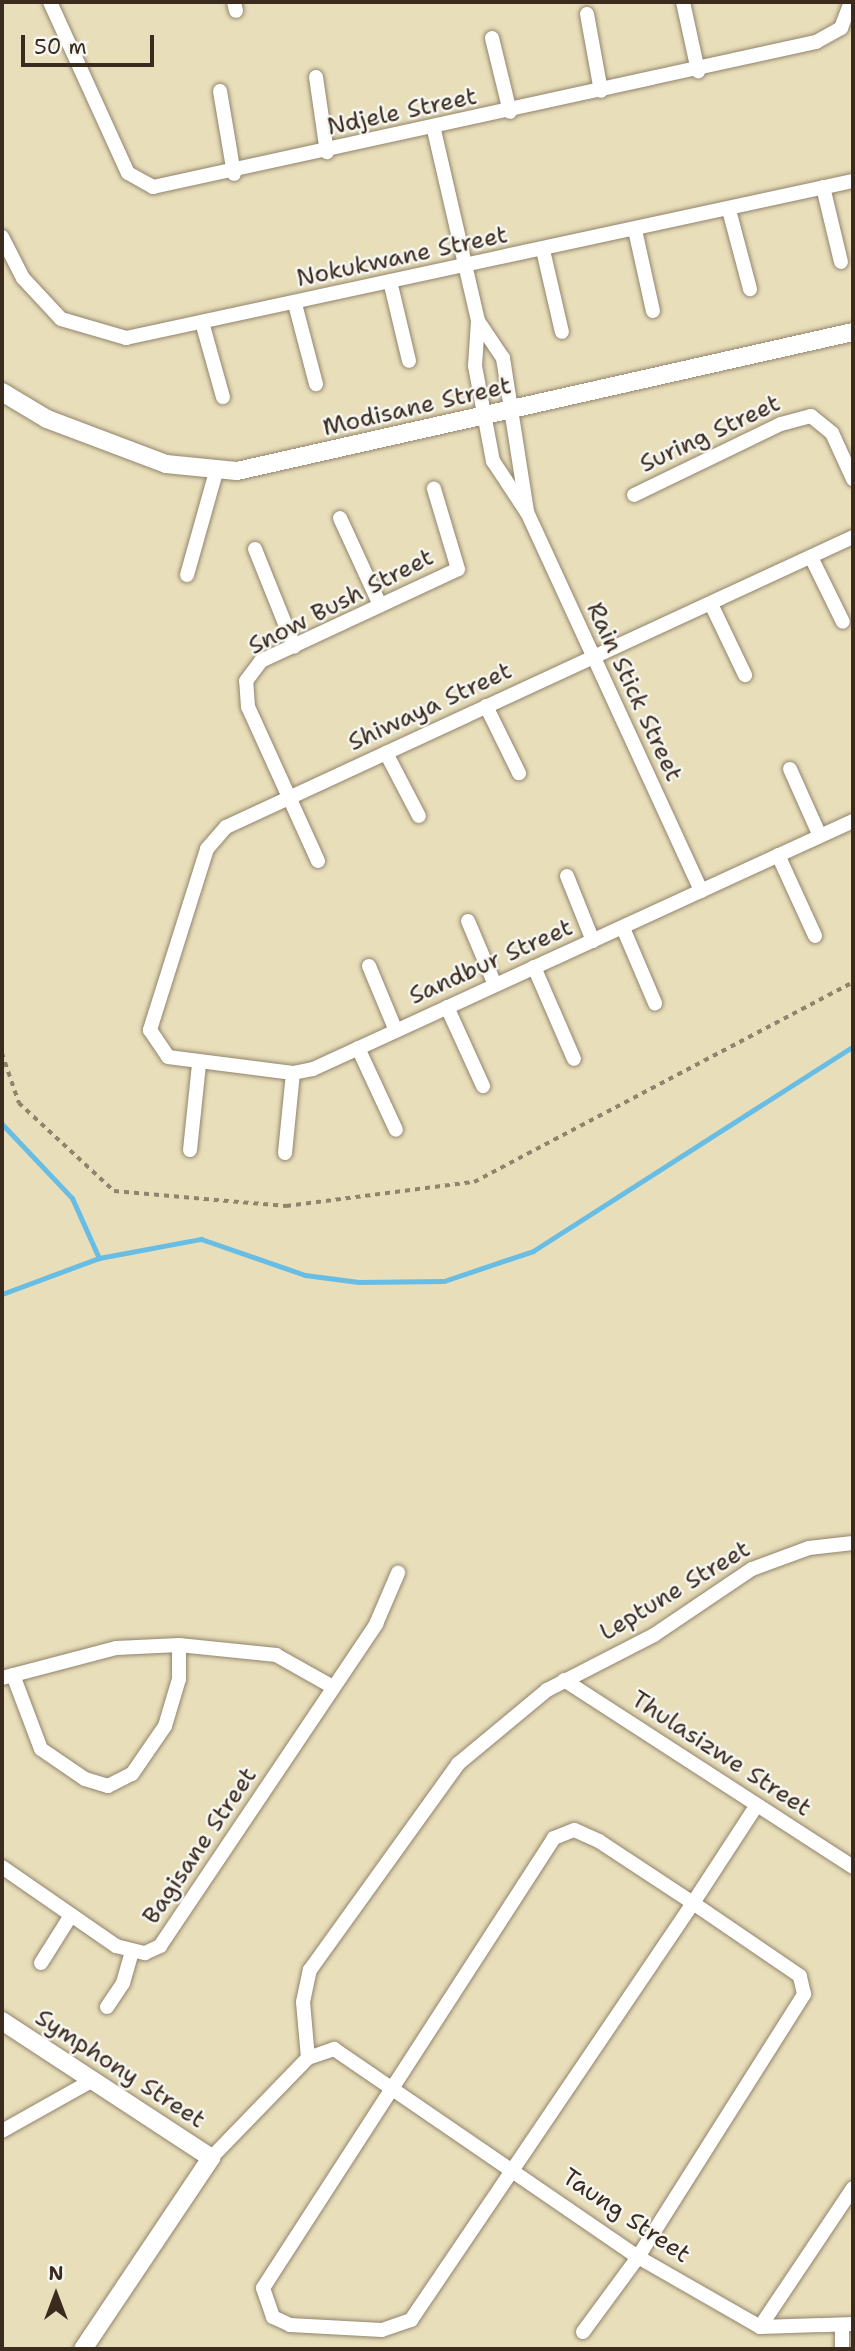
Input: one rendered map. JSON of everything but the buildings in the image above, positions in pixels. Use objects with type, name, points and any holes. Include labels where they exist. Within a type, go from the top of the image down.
[{"type":"street","name":"Ndjele Street","points":[[50,2],[128,173],[153,187],[234,174],[435,130],[698,71],[831,37],[846,21],[852,2]]},
{"type":"street","points":[[682,2],[698,71]]},
{"type":"street","points":[[587,14],[601,91]]},
{"type":"street","points":[[492,38],[510,112]]},
{"type":"street","points":[[316,77],[327,152]]},
{"type":"street","points":[[220,92],[234,174]]},
{"type":"street","name":"Rain Stick Street","points":[[435,130],[478,321],[475,366],[499,478],[527,512]]},
{"type":"street","name":"Nokukwane Street","points":[[2,237],[6,256],[48,309],[101,335],[145,336],[853,181]]},
{"type":"street","points":[[823,187],[841,262]]},
{"type":"street","points":[[729,210],[750,289]]},
{"type":"street","points":[[635,230],[653,311]]},
{"type":"street","points":[[543,250],[562,332]]},
{"type":"street","points":[[390,281],[409,361]]},
{"type":"street","points":[[295,304],[316,384]]},
{"type":"street","name":"Rain Stick Street","points":[[478,321],[503,358],[527,512],[701,891]]},
{"type":"street","points":[[202,322],[223,397]]},
{"type":"street","name":"Modisane Street","points":[[2,392],[81,433],[166,464],[216,472],[510,412],[853,332]]},
{"type":"street","name":"Suring Street","points":[[634,495],[780,424],[811,416],[832,433],[853,479]]},
{"type":"street","points":[[187,575],[216,472]]},
{"type":"street","name":"Snow Bush Street","points":[[318,861],[246,692],[255,666],[458,569],[434,489]]},
{"type":"street","points":[[340,518],[380,605]]},
{"type":"street","name":"Shiwaya Street","points":[[150,1030],[214,836],[288,795],[386,753],[853,537]]},
{"type":"street","points":[[255,549],[294,646]]},
{"type":"street","points":[[811,557],[842,622]]},
{"type":"street","points":[[711,604],[745,675]]},
{"type":"street","points":[[486,706],[519,773]]},
{"type":"street","points":[[386,753],[419,816]]},
{"type":"street","points":[[790,769],[820,836]]},
{"type":"street","name":"Sandbur Street","points":[[150,1030],[161,1054],[199,1064],[293,1073],[396,1031],[853,821]]},
{"type":"street","points":[[778,855],[815,936]]},
{"type":"street","points":[[567,876],[593,941]]},
{"type":"street","points":[[468,921],[495,985]]},
{"type":"street","points":[[623,928],[655,1003]]},
{"type":"street","points":[[369,965],[396,1031]]},
{"type":"street","points":[[534,967],[574,1059]]},
{"type":"street","points":[[447,1007],[483,1086]]},
{"type":"street","points":[[358,1048],[397,1130]]},
{"type":"street","points":[[190,1150],[199,1064]]},
{"type":"street","points":[[285,1153],[293,1073]]},
{"type":"street","name":"Leptune Street","points":[[307,2058],[305,1986],[320,1954],[458,1764],[564,1680],[654,1635],[752,1569],[809,1548],[853,1543]]},
{"type":"street","name":"Bagisane Street","points":[[3,1872],[70,1917],[132,1952],[160,1946],[179,1922],[376,1624],[398,1573]]},
{"type":"street","points":[[179,1646],[179,1679],[165,1726],[132,1774],[108,1786],[85,1779],[41,1749],[7,1676],[116,1647],[179,1646],[276,1655],[333,1686]]},
{"type":"street","name":"Thulasizwe Street","points":[[564,1680],[853,1867]]},
{"type":"street","points":[[583,2332],[638,2257],[804,1994],[800,1976],[693,1903],[588,1834],[560,1832],[266,2278],[264,2301],[281,2322],[382,2330],[411,2320],[515,2168],[693,1903],[757,1805]]},
{"type":"street","points":[[41,1962],[70,1917]]},
{"type":"street","points":[[107,2007],[123,1983],[132,1952]]},
{"type":"street","name":"Symphony Street","points":[[2,2021],[211,2158]]},
{"type":"street","name":"Taung Street","points":[[307,2058],[334,2049],[394,2085],[638,2257],[761,2327]]},
{"type":"street","points":[[83,2349],[211,2158],[307,2058]]},
{"type":"street","points":[[2,2131],[93,2080]]},
{"type":"street","points":[[761,2327],[853,2188]]},
{"type":"street","points":[[761,2327],[848,2324],[842,2349]]},
{"type":"waterway","points":[[2,1294],[99,1258],[201,1239],[305,1275],[359,1282],[444,1281],[533,1251],[853,1046]]},
{"type":"waterway","points":[[2,1124],[72,1198],[99,1258]]}]
